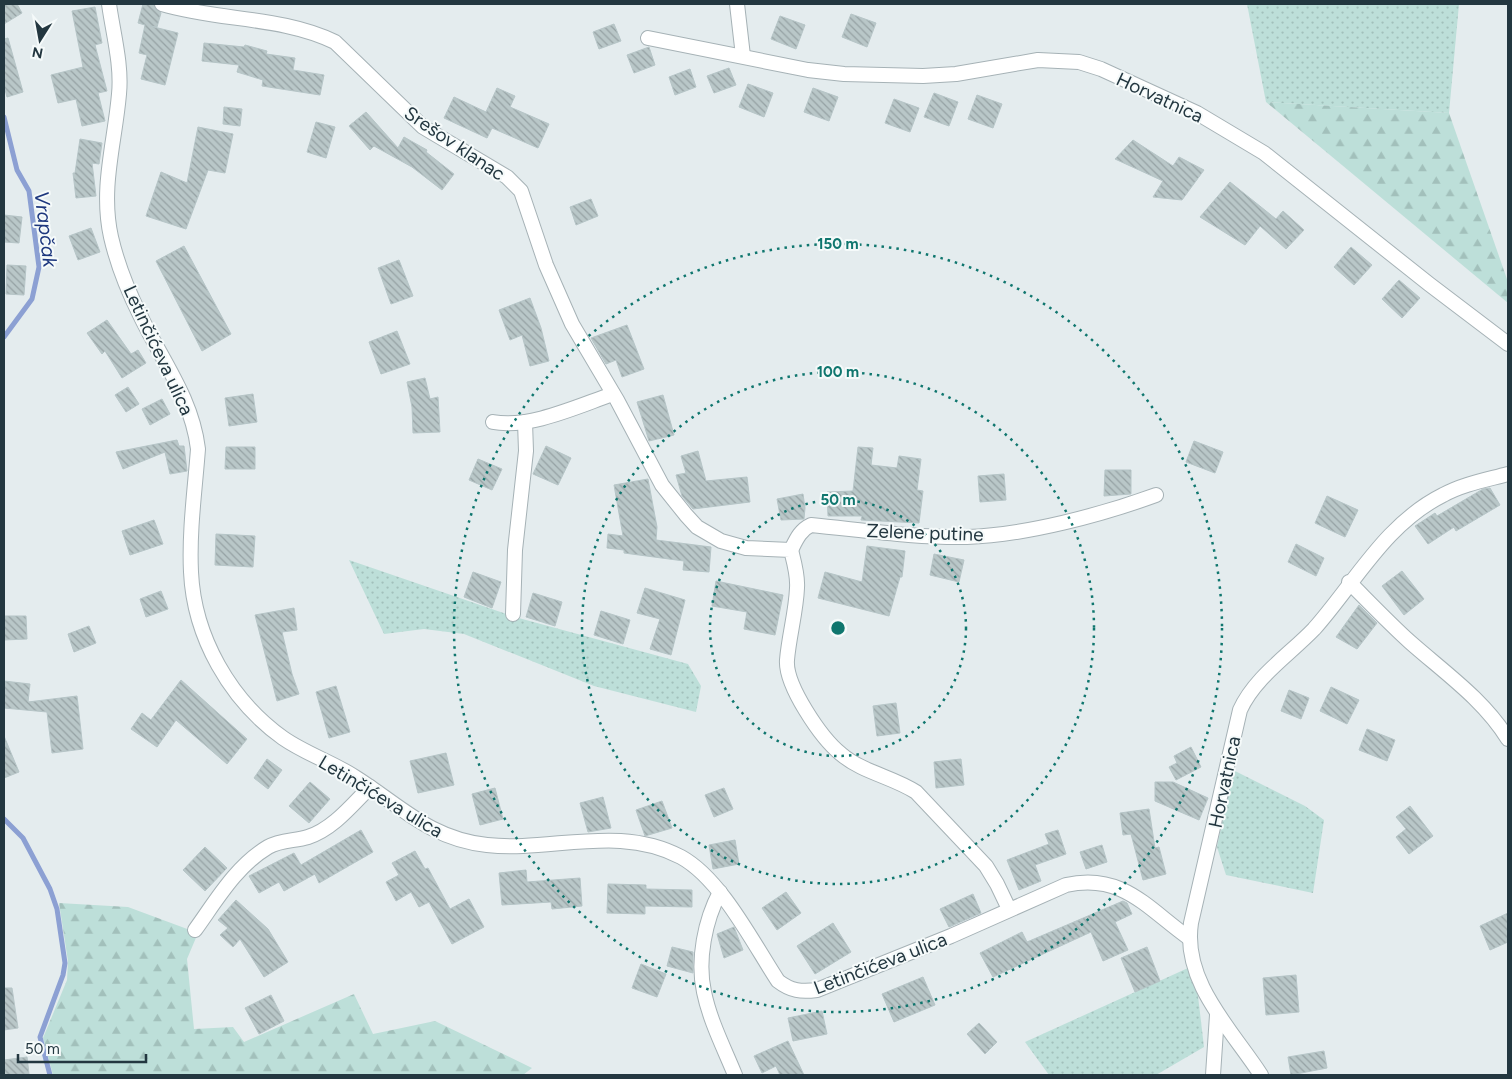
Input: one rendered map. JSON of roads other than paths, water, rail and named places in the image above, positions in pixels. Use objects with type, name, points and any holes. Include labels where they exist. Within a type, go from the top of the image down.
[{"type":"street","name":"Letinčićeva ulica","points":[[110,4],[119,86],[109,162],[107,207],[112,237],[139,314],[192,415],[196,432],[198,449],[191,573],[206,641],[217,665],[237,694],[265,723],[283,738],[306,752],[353,776],[430,829],[454,839],[511,847],[590,840],[638,843],[680,857],[697,868],[720,892],[778,982],[789,990],[804,992],[817,990],[952,936],[1066,885],[1088,881],[1117,886],[1138,897],[1189,938]]},
{"type":"street","name":"Srešov klanac","points":[[162,4],[189,12],[298,28],[335,42],[423,127],[508,177],[521,191],[526,200],[546,265],[572,324],[613,394],[662,485],[697,527],[721,541],[746,548],[791,550]]},
{"type":"street","points":[[737,4],[743,56]]},
{"type":"street","name":"Horvatnica","points":[[648,38],[808,70],[887,76],[956,74],[1038,60],[1079,62],[1101,69],[1197,113],[1264,153],[1428,284],[1508,344]]},
{"type":"street","points":[[493,422],[506,425],[526,422],[613,394]]},
{"type":"street","points":[[513,614],[515,550],[526,451],[526,422]]},
{"type":"street","name":"Horvatnica","points":[[1261,1075],[1241,1043],[1217,1015],[1190,955],[1189,938],[1240,710],[1246,696],[1258,682],[1315,627],[1350,582],[1404,522],[1424,505],[1463,486],[1508,474]]},
{"type":"street","name":"Zelene putine","points":[[791,550],[796,538],[805,528],[811,526],[967,537],[1029,528],[1106,513],[1156,495]]},
{"type":"street","points":[[791,550],[797,586],[787,670],[795,691],[827,740],[841,754],[916,792],[986,866],[998,884],[1009,909]]},
{"type":"street","points":[[1350,582],[1409,641],[1480,702],[1508,740]]},
{"type":"street","points":[[195,930],[230,881],[254,858],[278,843],[320,832],[370,787]]},
{"type":"street","points":[[720,892],[712,908],[706,932],[703,954],[703,991],[735,1075]]},
{"type":"street","name":"Horvatnica","points":[[1213,1075],[1217,1015]]},
{"type":"waterway","name":"Vrapčak","points":[[4,117],[17,170],[29,191],[39,267],[32,299],[4,337]]},
{"type":"waterway","name":"Vrapčak","points":[[4,819],[23,838],[50,889],[57,909],[65,963],[63,975],[40,1037],[50,1075]]}]
